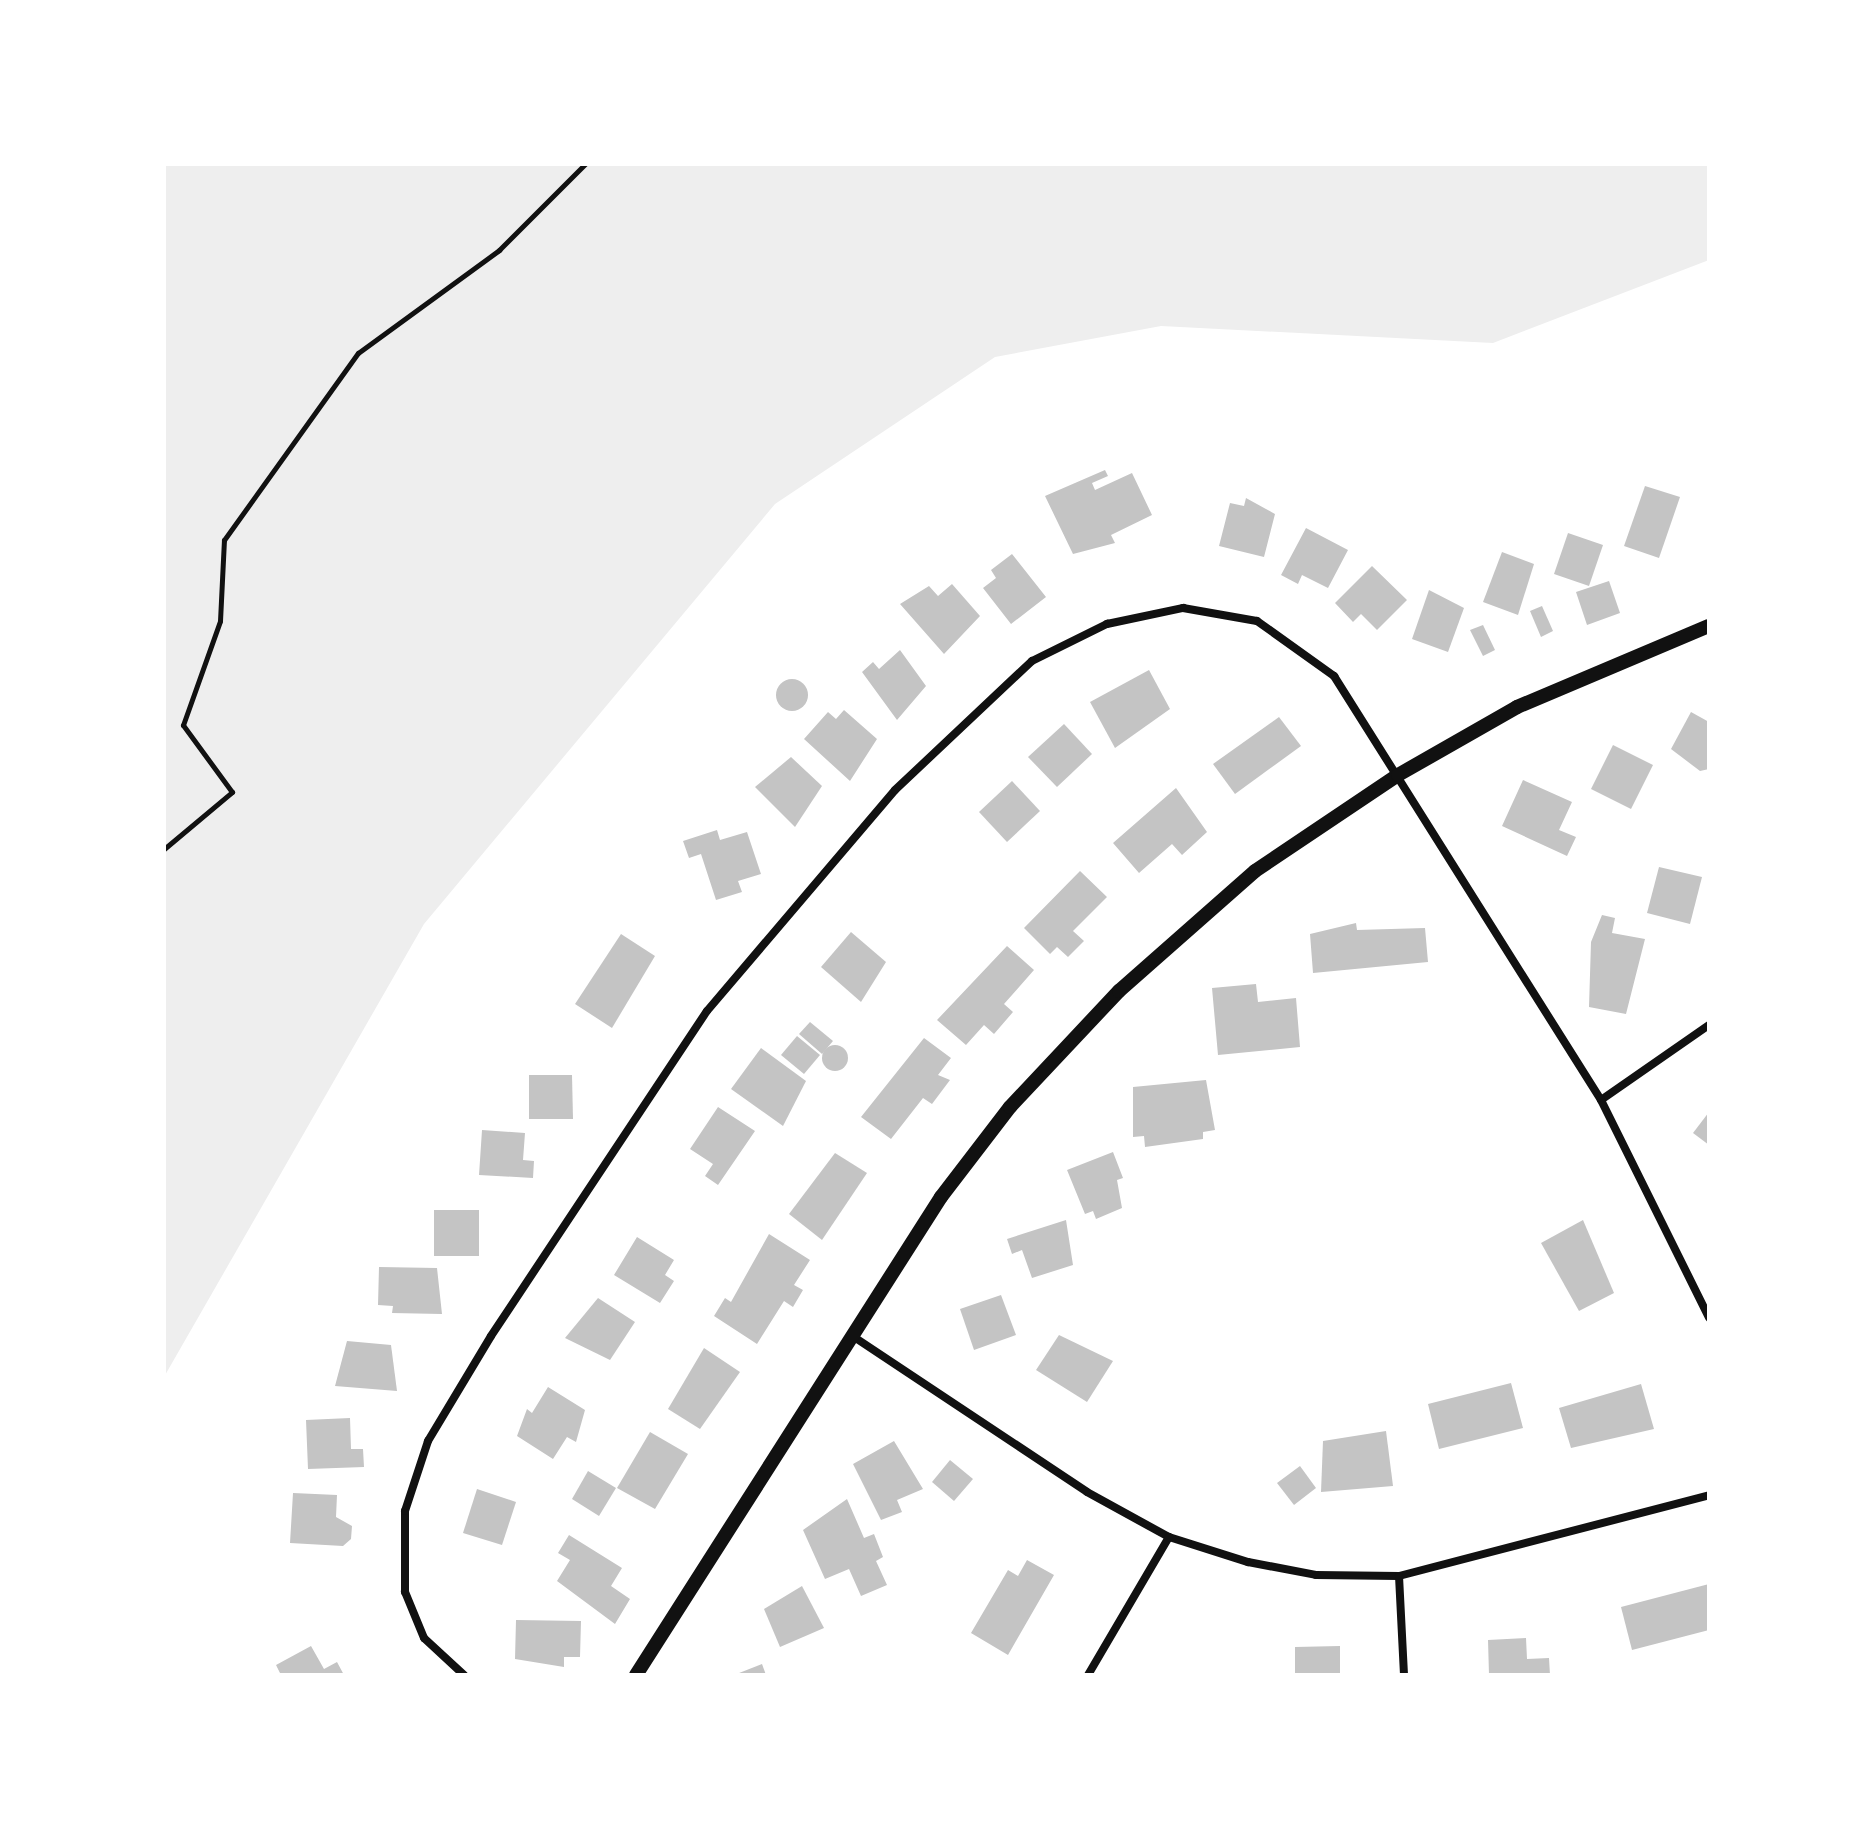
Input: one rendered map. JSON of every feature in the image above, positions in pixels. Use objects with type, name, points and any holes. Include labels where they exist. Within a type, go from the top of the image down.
[{"type":"street","points":[[464,1675],[424,1638],[405,1592],[405,1511],[428,1441],[572,1207],[707,1011],[895,790],[990,696],[1032,661],[1107,624],[1199,609],[1257,621],[1309,652],[1334,676],[1601,1100],[1709,1318]]},
{"type":"street","points":[[636,1675],[850,1335],[941,1197],[1090,1020],[1255,871],[1398,775],[1517,707],[1709,626]]},
{"type":"street","points":[[1601,1100],[1709,1025]]},
{"type":"street","points":[[850,1335],[1169,1537],[1316,1575],[1399,1576],[1709,1495]]},
{"type":"street","points":[[1088,1675],[1169,1537]]},
{"type":"street","points":[[1399,1576],[1404,1675]]},
{"type":"path","points":[[164,849],[232,792],[183,725],[220,621],[224,540],[358,353],[499,250],[585,164]]},
{"type":"shaded area","points":[[164,164],[1709,164],[1709,260],[1493,343],[1161,326],[995,357],[775,504],[424,924],[164,1377]]},
{"type":"building","points":[[1105,470],[1108,476],[1092,483],[1095,490],[1132,473],[1152,515],[1111,535],[1115,543],[1073,554],[1045,496]]},
{"type":"building","points":[[1645,486],[1680,497],[1659,558],[1624,546]]},
{"type":"building","points":[[1246,498],[1275,514],[1264,557],[1219,546],[1230,503],[1244,506]]},
{"type":"building","points":[[1306,528],[1348,550],[1328,588],[1302,575],[1298,584],[1281,575]]},
{"type":"building","points":[[1568,533],[1603,545],[1589,586],[1554,574]]},
{"type":"building","points":[[1502,552],[1534,564],[1518,615],[1483,602]]},
{"type":"building","points":[[1012,554],[1046,597],[1011,624],[983,588],[996,578],[991,570]]},
{"type":"building","points":[[1372,566],[1407,600],[1377,630],[1361,614],[1353,622],[1335,603]]},
{"type":"building","points":[[1609,581],[1620,613],[1587,625],[1576,592]]},
{"type":"building","points":[[952,584],[980,616],[944,654],[900,604],[929,586],[938,596]]},
{"type":"building","points":[[1429,590],[1464,608],[1448,652],[1412,639]]},
{"type":"building","points":[[1542,606],[1553,631],[1541,637],[1530,611]]},
{"type":"building","points":[[1483,625],[1495,650],[1483,656],[1470,630]]},
{"type":"building","points":[[900,650],[926,686],[897,720],[862,672],[873,662],[879,669]]},
{"type":"building","points":[[1149,670],[1170,709],[1115,748],[1090,702]]},
{"type":"building","points":[[792,679],[803,684],[808,695],[803,706],[792,711],[781,706],[776,695],[781,684]]},
{"type":"building","points":[[844,710],[877,739],[850,781],[804,739],[828,712],[836,719]]},
{"type":"building","points":[[1691,712],[1709,722],[1709,769],[1700,771],[1671,749]]},
{"type":"building","points":[[1279,717],[1301,746],[1235,794],[1213,764]]},
{"type":"building","points":[[1064,724],[1092,754],[1057,787],[1028,757]]},
{"type":"building","points":[[1613,745],[1653,765],[1631,809],[1591,789]]},
{"type":"building","points":[[791,757],[822,786],[795,827],[755,787]]},
{"type":"building","points":[[1523,780],[1572,802],[1559,830],[1576,837],[1567,856],[1502,826]]},
{"type":"building","points":[[1012,781],[1040,811],[1007,842],[979,812]]},
{"type":"building","points":[[1176,788],[1207,832],[1182,855],[1172,844],[1139,873],[1113,843]]},
{"type":"building","points":[[717,830],[720,840],[747,832],[761,874],[738,881],[742,892],[716,900],[701,854],[689,858],[683,841]]},
{"type":"building","points":[[1659,867],[1702,877],[1690,924],[1647,913]]},
{"type":"building","points":[[1080,871],[1107,897],[1073,931],[1084,941],[1068,957],[1057,947],[1050,954],[1024,928]]},
{"type":"building","points":[[1602,915],[1615,918],[1612,933],[1645,939],[1626,1014],[1589,1007],[1591,942]]},
{"type":"building","points":[[1356,923],[1357,930],[1425,928],[1428,962],[1313,973],[1310,934]]},
{"type":"building","points":[[851,932],[886,962],[861,1002],[821,967]]},
{"type":"building","points":[[621,934],[655,956],[612,1028],[575,1004]]},
{"type":"building","points":[[1007,946],[1034,970],[1004,1004],[1013,1012],[994,1034],[984,1025],[966,1045],[937,1020]]},
{"type":"building","points":[[1256,984],[1258,1002],[1296,998],[1300,1047],[1218,1055],[1212,988]]},
{"type":"building","points":[[810,1022],[833,1041],[822,1054],[799,1034]]},
{"type":"building","points":[[797,1036],[820,1055],[804,1074],[781,1055]]},
{"type":"building","points":[[924,1038],[951,1058],[938,1075],[950,1080],[932,1104],[923,1098],[891,1139],[861,1117]]},
{"type":"building","points":[[835,1045],[844,1049],[848,1058],[844,1067],[835,1071],[826,1067],[822,1058],[826,1049]]},
{"type":"building","points":[[761,1048],[806,1081],[783,1126],[731,1089]]},
{"type":"building","points":[[529,1075],[572,1075],[573,1119],[529,1119]]},
{"type":"building","points":[[1206,1080],[1215,1130],[1203,1132],[1203,1139],[1145,1147],[1144,1136],[1133,1137],[1133,1087]]},
{"type":"building","points":[[718,1107],[755,1131],[718,1185],[705,1176],[713,1164],[690,1149]]},
{"type":"building","points":[[1709,1112],[1709,1145],[1693,1133]]},
{"type":"building","points":[[482,1130],[525,1133],[523,1160],[534,1161],[533,1178],[479,1175]]},
{"type":"building","points":[[1113,1152],[1123,1178],[1117,1180],[1122,1208],[1096,1219],[1093,1211],[1085,1214],[1067,1170]]},
{"type":"building","points":[[835,1153],[867,1173],[822,1240],[789,1214]]},
{"type":"building","points":[[434,1210],[479,1210],[479,1256],[434,1256]]},
{"type":"building","points":[[1066,1220],[1073,1265],[1032,1278],[1022,1250],[1012,1254],[1007,1239]]},
{"type":"building","points":[[1583,1220],[1614,1293],[1579,1311],[1541,1243]]},
{"type":"building","points":[[769,1234],[810,1260],[794,1285],[803,1290],[793,1307],[784,1301],[757,1344],[714,1316],[725,1298],[731,1302]]},
{"type":"building","points":[[637,1237],[674,1260],[665,1275],[674,1281],[660,1303],[614,1275]]},
{"type":"building","points":[[379,1267],[437,1268],[442,1314],[392,1313],[393,1306],[378,1305]]},
{"type":"building","points":[[1001,1295],[1016,1335],[974,1350],[960,1309]]},
{"type":"building","points":[[598,1298],[635,1322],[610,1360],[565,1338]]},
{"type":"building","points":[[1059,1335],[1113,1361],[1087,1402],[1036,1370]]},
{"type":"building","points":[[347,1341],[391,1345],[397,1391],[335,1386]]},
{"type":"building","points":[[704,1348],[740,1372],[700,1429],[668,1409]]},
{"type":"building","points":[[1511,1383],[1523,1428],[1439,1449],[1428,1404]]},
{"type":"building","points":[[1641,1384],[1654,1429],[1571,1448],[1559,1408]]},
{"type":"building","points":[[548,1387],[585,1410],[576,1442],[567,1437],[553,1459],[517,1436],[527,1409],[532,1413]]},
{"type":"building","points":[[350,1418],[351,1449],[363,1449],[364,1467],[308,1469],[306,1420]]},
{"type":"building","points":[[1386,1431],[1393,1486],[1321,1492],[1323,1441]]},
{"type":"building","points":[[650,1432],[688,1454],[655,1509],[617,1488]]},
{"type":"building","points":[[894,1441],[923,1489],[897,1500],[902,1512],[881,1520],[853,1464]]},
{"type":"building","points":[[950,1460],[973,1479],[954,1501],[932,1482]]},
{"type":"building","points":[[1300,1466],[1316,1488],[1294,1505],[1277,1483]]},
{"type":"building","points":[[588,1471],[616,1488],[599,1516],[572,1499]]},
{"type":"building","points":[[477,1489],[516,1502],[502,1545],[463,1533]]},
{"type":"building","points":[[293,1493],[337,1495],[336,1517],[352,1526],[351,1539],[343,1546],[290,1543]]},
{"type":"building","points":[[847,1499],[864,1538],[874,1534],[883,1557],[876,1561],[887,1585],[861,1596],[849,1569],[825,1579],[803,1530]]},
{"type":"building","points":[[569,1535],[622,1568],[611,1586],[630,1599],[615,1624],[557,1581],[570,1560],[558,1553]]},
{"type":"building","points":[[1027,1560],[1054,1575],[1008,1655],[971,1633],[1008,1570],[1018,1576]]},
{"type":"building","points":[[1709,1584],[1709,1630],[1632,1650],[1621,1607]]},
{"type":"building","points":[[802,1586],[824,1628],[780,1647],[764,1609]]},
{"type":"building","points":[[516,1620],[581,1621],[580,1657],[564,1657],[564,1667],[515,1659]]},
{"type":"building","points":[[1526,1638],[1527,1659],[1549,1658],[1550,1675],[1489,1675],[1488,1640]]},
{"type":"building","points":[[311,1646],[324,1669],[337,1662],[344,1675],[281,1675],[276,1665]]},
{"type":"building","points":[[1340,1646],[1340,1675],[1295,1675],[1295,1647]]},
{"type":"building","points":[[762,1664],[766,1675],[734,1675]]}]
